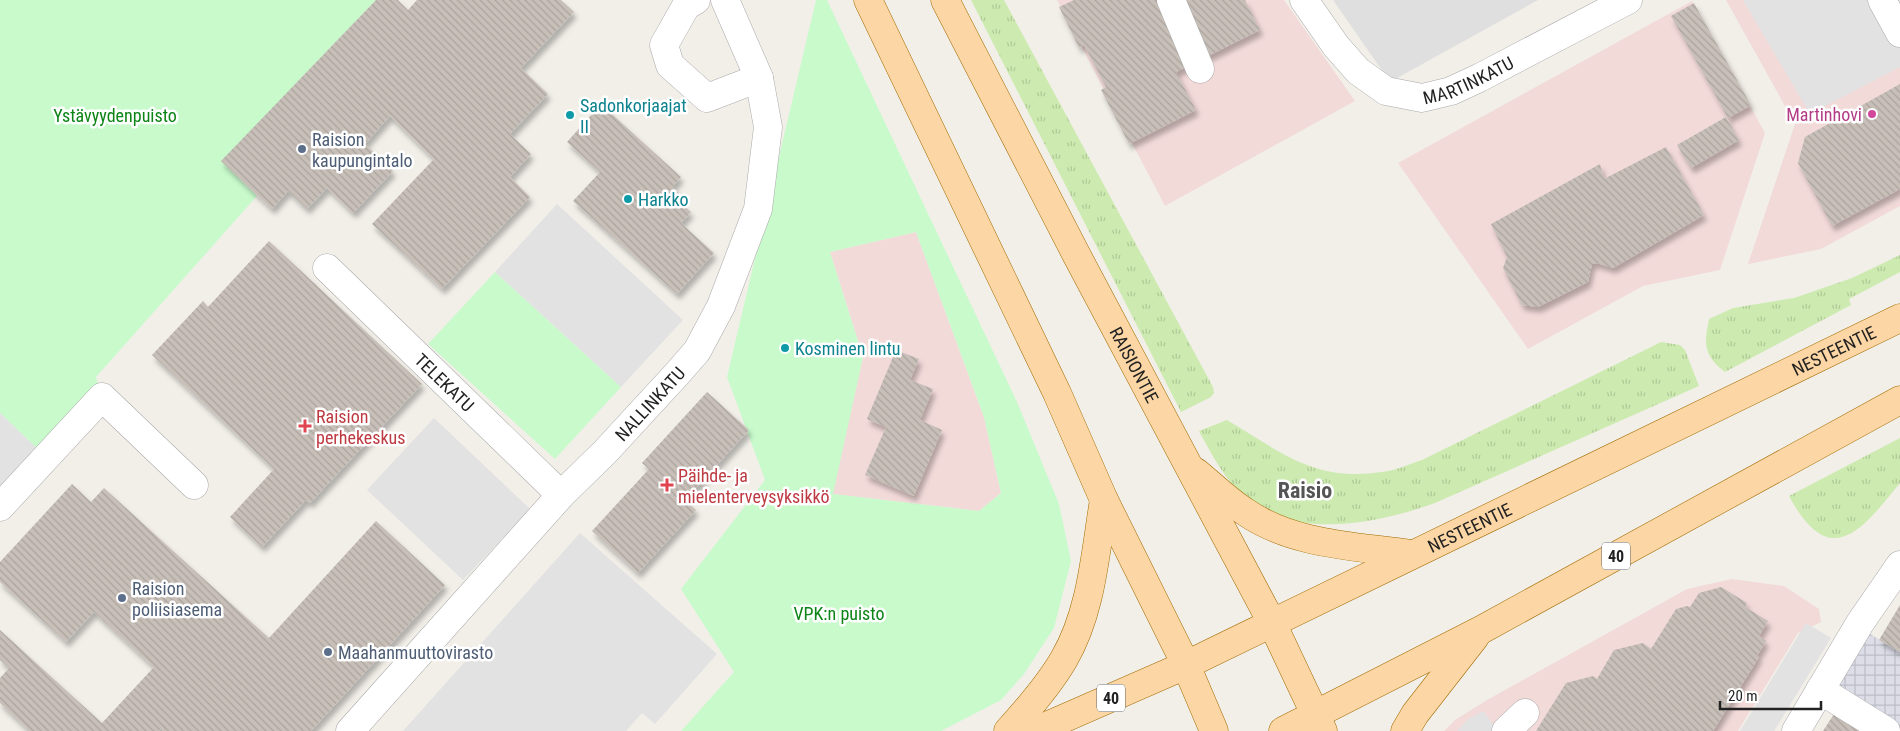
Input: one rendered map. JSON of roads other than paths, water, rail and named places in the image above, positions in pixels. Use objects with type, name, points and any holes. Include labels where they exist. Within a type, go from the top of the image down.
[{"type":"main road","points":[[868,0],[1053,385],[1104,500],[1186,665],[1214,731]]},
{"type":"main road","name":"RAISIONTIE","points":[[944,0],[1187,465],[1272,623],[1319,723]]},
{"type":"main road","name":"NESTEENTIE","points":[[1036,731],[1186,665],[1900,318]]},
{"type":"main road","name":"40","points":[[1283,731],[1319,723],[1481,630],[1900,400]]},
{"type":"main road","points":[[1187,465],[1245,512],[1280,530],[1319,541],[1411,554]]},
{"type":"main road","points":[[1008,731],[1051,679],[1065,658],[1076,634],[1090,587],[1104,500]]},
{"type":"main road","points":[[1405,731],[1415,714],[1481,630]]},
{"type":"street","points":[[696,0],[686,6],[664,45],[670,65],[707,98],[759,78]]},
{"type":"street","name":"NALLINKATU","points":[[350,731],[561,495],[604,452],[697,351],[721,306],[758,209],[768,127],[759,78],[725,0]]},
{"type":"street","points":[[1171,0],[1200,69]]},
{"type":"street","name":"MARTINKATU","points":[[1304,0],[1336,46],[1358,71],[1386,91],[1422,98],[1451,91],[1479,78],[1628,0]]},
{"type":"street","points":[[1882,0],[1900,33]]},
{"type":"street","name":"TELEKATU","points":[[327,268],[561,495]]},
{"type":"street","points":[[0,507],[102,397],[194,485]]},
{"type":"street","points":[[1796,731],[1860,623],[1900,565]]},
{"type":"street","points":[[1820,690],[1886,731]]},
{"type":"street","points":[[1506,731],[1525,712]]},
{"type":"place","name":"Martinhovi","points":[[1872,114]]},
{"type":"place","name":"Sadonkorjaajat II","points":[[570,115]]},
{"type":"place","name":"Raision kaupungintalo","points":[[302,149]]},
{"type":"place","name":"Harkko","points":[[628,199]]},
{"type":"place","name":"Kosminen lintu","points":[[785,348]]},
{"type":"place","name":"Raision perhekeskus","points":[[305,426]]},
{"type":"place","name":"Päihde- ja mielenterveysyksikkö","points":[[667,485]]},
{"type":"place","name":"Raision poliisiasema","points":[[122,598]]},
{"type":"place","name":"Maahanmuuttovirasto","points":[[328,652]]},
{"type":"district","name":"Raisio","points":[[1305,490]]},
{"type":"park label","name":"Ystävyydenpuisto","points":[[115,115]]},
{"type":"park label","name":"VPK:n puisto","points":[[839,613]]}]
